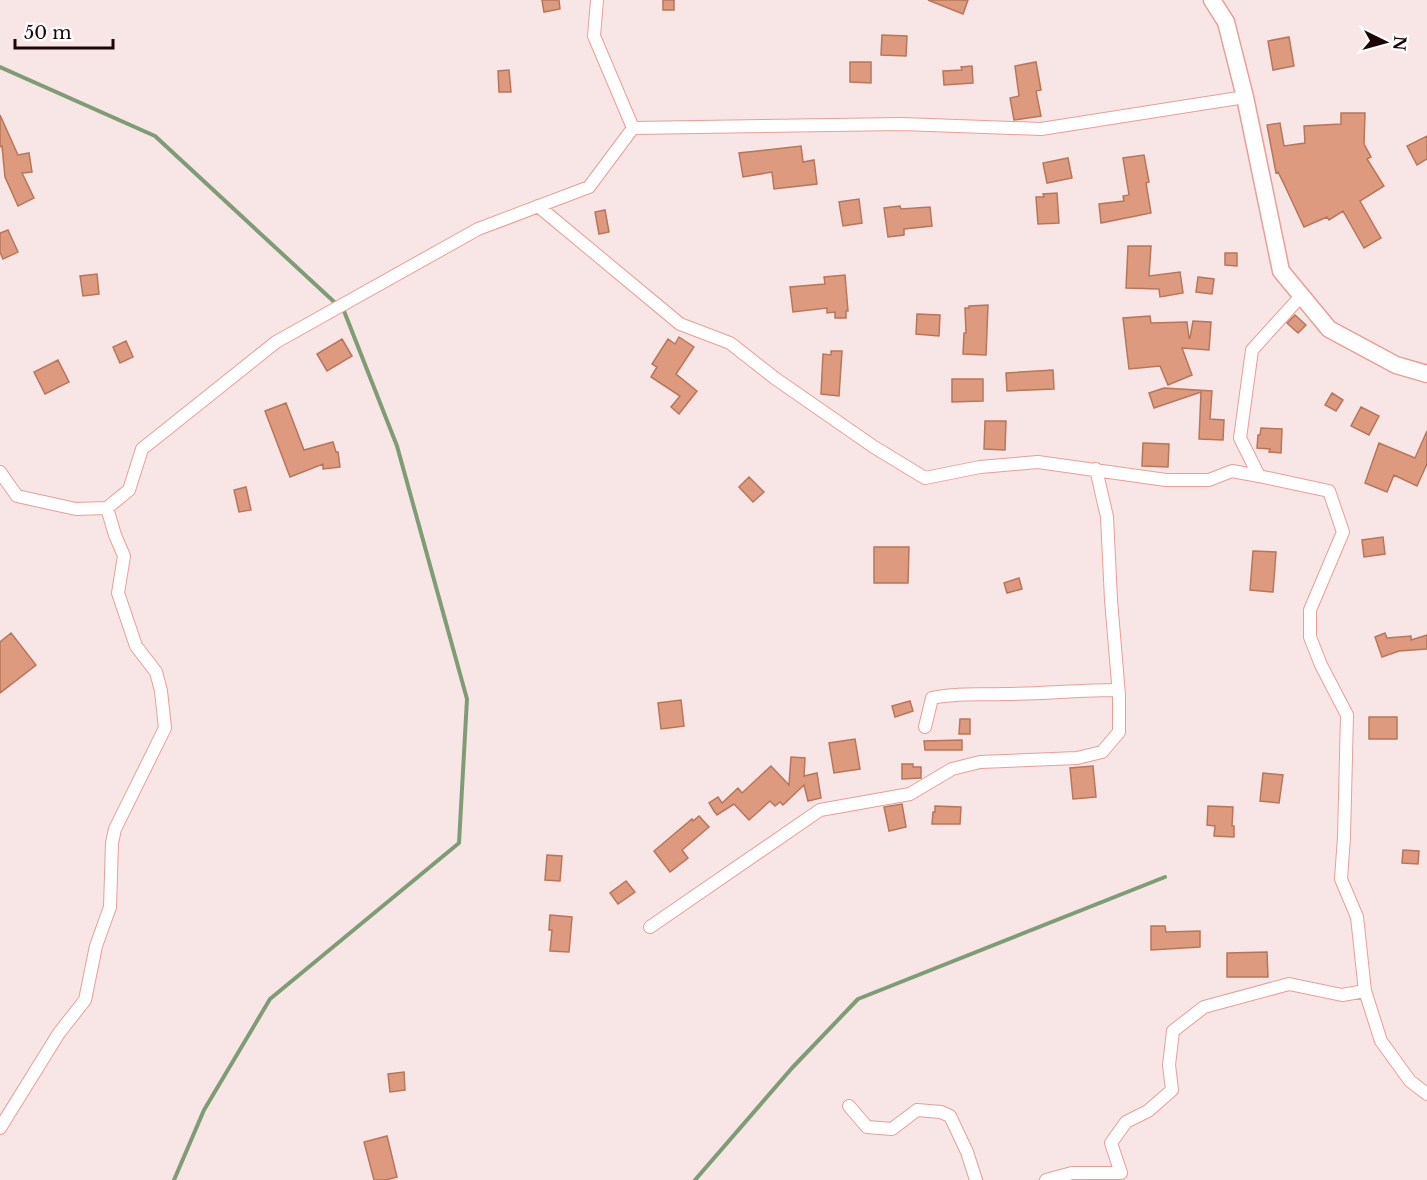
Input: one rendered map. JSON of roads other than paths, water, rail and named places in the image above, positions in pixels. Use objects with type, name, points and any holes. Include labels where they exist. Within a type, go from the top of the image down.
[{"type":"street","points":[[597,0],[594,36],[633,128]]},
{"type":"street","points":[[1212,0],[1226,22],[1245,98],[1281,271],[1329,329],[1395,365],[1427,374]]},
{"type":"street","points":[[633,128],[902,124],[1041,129],[1245,98]]},
{"type":"street","points":[[0,472],[17,496],[76,509],[107,508],[129,490],[142,449],[276,342],[478,229],[589,187],[633,128]]},
{"type":"street","points":[[538,206],[680,324],[730,343],[776,379],[874,447],[925,478],[980,467],[1038,462],[1166,480],[1209,480],[1232,471],[1329,491],[1343,532],[1310,610],[1310,636],[1321,665],[1347,715],[1341,879],[1357,917],[1365,991],[1381,1041],[1410,1081],[1427,1094]]},
{"type":"street","points":[[1259,476],[1240,438],[1252,350],[1301,296]]},
{"type":"street","points":[[650,927],[820,810],[910,794],[952,769],[980,762],[1077,758],[1102,752],[1119,732],[1107,517],[1096,469]]},
{"type":"street","points":[[0,1128],[59,1033],[85,1000],[96,946],[110,906],[112,843],[115,828],[165,728],[156,672],[136,646],[118,593],[124,556],[107,508]]},
{"type":"street","points":[[925,727],[932,698],[954,694],[1118,690]]},
{"type":"street","points":[[1046,1180],[1072,1173],[1121,1173],[1111,1143],[1126,1122],[1148,1112],[1172,1090],[1169,1065],[1173,1031],[1204,1007],[1289,984],[1342,995],[1365,991]]},
{"type":"street","points":[[849,1106],[867,1127],[892,1129],[917,1110],[941,1112],[950,1116],[967,1152],[976,1180]]},
{"type":"waterway","points":[[0,67],[155,136],[344,311],[397,446],[467,699],[459,843],[270,999],[204,1110],[174,1180]]},
{"type":"waterway","points":[[695,1180],[792,1068],[858,999],[1165,877]]}]
